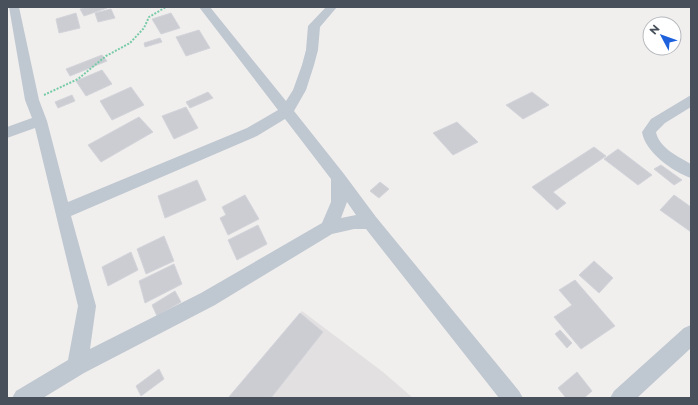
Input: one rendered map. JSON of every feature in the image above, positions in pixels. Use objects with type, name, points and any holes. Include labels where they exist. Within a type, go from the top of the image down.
[{"type":"street","points":[[14,7],[12,29],[32,100],[40,121],[87,306],[77,366]]},
{"type":"street","points":[[62,212],[252,132],[286,112],[299,90],[308,65],[312,50],[314,26],[332,7]]},
{"type":"street","points":[[208,8],[286,112],[339,178],[370,222],[512,398]]},
{"type":"street","points":[[691,100],[652,126],[648,134],[651,144],[691,172]]},
{"type":"street","points":[[7,133],[40,121]]},
{"type":"street","points":[[328,228],[339,202],[339,178]]},
{"type":"street","points":[[23,398],[77,366],[208,299],[328,228],[354,222],[370,222]]},
{"type":"street","points":[[620,398],[691,335]]},
{"type":"path","points":[[32,100],[78,79],[106,56],[130,43],[144,28],[149,17],[154,12],[166,7]]},
{"type":"shaded area","points":[[302,311],[383,372],[413,398],[230,398]]},
{"type":"building","points":[[87,7],[107,8],[84,16],[80,9]]},
{"type":"building","points":[[111,9],[115,18],[98,22],[95,13]]},
{"type":"building","points":[[76,13],[80,28],[59,33],[56,19]]},
{"type":"building","points":[[171,13],[180,28],[161,34],[152,19]]},
{"type":"building","points":[[199,30],[210,48],[186,56],[176,37]]},
{"type":"building","points":[[160,38],[162,42],[145,47],[144,43]]},
{"type":"building","points":[[102,55],[107,61],[70,76],[66,69]]},
{"type":"building","points":[[102,70],[112,84],[86,96],[76,81]]},
{"type":"building","points":[[131,87],[144,105],[112,120],[100,101]]},
{"type":"building","points":[[208,92],[213,98],[190,108],[186,102]]},
{"type":"building","points":[[532,92],[549,105],[523,119],[506,105]]},
{"type":"building","points":[[72,95],[75,101],[58,108],[55,102]]},
{"type":"building","points":[[186,107],[198,128],[174,139],[162,116]]},
{"type":"building","points":[[139,117],[153,132],[101,162],[88,145]]},
{"type":"building","points":[[457,122],[478,142],[453,155],[433,133]]},
{"type":"building","points":[[594,147],[606,156],[553,192],[566,203],[557,210],[532,187]]},
{"type":"building","points":[[618,149],[652,175],[638,185],[604,159]]},
{"type":"building","points":[[661,165],[682,180],[674,185],[654,169]]},
{"type":"building","points":[[197,180],[206,200],[165,218],[158,196]]},
{"type":"building","points":[[380,182],[389,189],[379,198],[370,191]]},
{"type":"building","points":[[245,195],[259,219],[228,235],[220,218],[226,215],[222,207]]},
{"type":"building","points":[[674,195],[691,207],[691,232],[660,210]]},
{"type":"building","points":[[258,225],[267,244],[237,260],[228,240]]},
{"type":"building","points":[[164,236],[174,261],[146,274],[137,249]]},
{"type":"building","points":[[131,252],[138,270],[108,286],[102,267]]},
{"type":"building","points":[[594,261],[613,278],[599,293],[579,275]]},
{"type":"building","points":[[174,264],[182,284],[145,303],[139,281]]},
{"type":"building","points":[[575,280],[615,326],[581,349],[554,317],[572,305],[559,290]]},
{"type":"building","points":[[175,291],[181,302],[157,316],[152,305]]},
{"type":"building","points":[[300,313],[323,332],[271,398],[228,398]]},
{"type":"building","points":[[560,330],[572,343],[567,348],[555,334]]},
{"type":"building","points":[[159,369],[164,379],[141,396],[136,386]]},
{"type":"building","points":[[577,372],[592,391],[584,398],[566,398],[558,388]]}]
